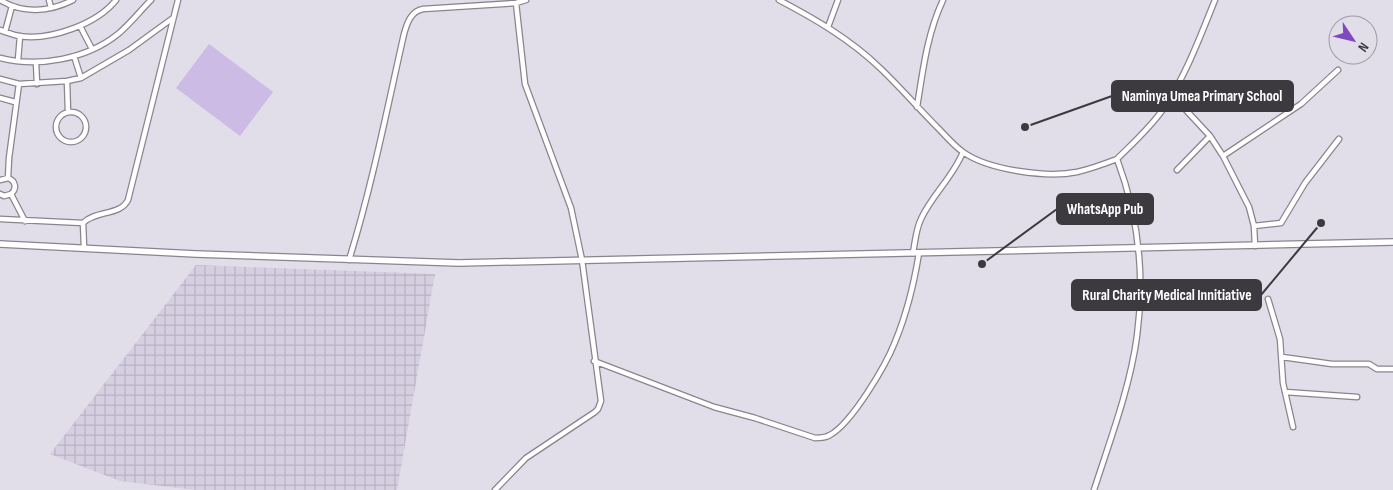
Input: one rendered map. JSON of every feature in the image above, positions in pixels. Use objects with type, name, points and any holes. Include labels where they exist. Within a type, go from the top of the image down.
[{"type":"main road","points":[[0,244],[196,254],[279,255],[349,260],[459,263],[1393,242]]},
{"type":"street","points":[[0,0],[12,6],[38,10],[51,8],[73,0]]},
{"type":"street","points":[[49,0],[51,8]]},
{"type":"street","points":[[0,30],[20,36],[50,34],[80,26],[104,12],[116,0]]},
{"type":"street","points":[[0,58],[36,62],[74,56],[92,49],[120,32],[151,0]]},
{"type":"street","points":[[0,219],[83,224],[94,215],[125,206],[178,0]]},
{"type":"street","points":[[349,260],[381,140],[404,34],[410,18],[414,13],[423,9],[516,3],[526,0]]},
{"type":"street","points":[[779,0],[828,27],[857,47],[963,152],[976,160],[996,166],[1043,174],[1078,172],[1117,160],[1163,110],[1199,40],[1215,0]]},
{"type":"street","points":[[828,27],[838,0]]},
{"type":"street","points":[[917,107],[927,44],[943,0]]},
{"type":"street","points":[[495,490],[526,458],[598,409],[601,401],[594,361],[582,260],[571,208],[525,84],[516,3]]},
{"type":"street","points":[[6,32],[12,6]]},
{"type":"street","points":[[0,79],[19,84],[36,84],[80,78],[129,50],[173,18]]},
{"type":"street","points":[[80,26],[92,49]]},
{"type":"street","points":[[18,60],[20,36]]},
{"type":"street","points":[[74,56],[80,78]]},
{"type":"street","points":[[36,62],[36,84]]},
{"type":"street","points":[[1223,156],[1301,104],[1338,70]]},
{"type":"street","points":[[67,81],[68,112]]},
{"type":"street","points":[[8,178],[15,102],[19,84]]},
{"type":"street","points":[[1172,95],[1210,136],[1223,156],[1248,207],[1254,226],[1256,246]]},
{"type":"street","points":[[0,98],[15,102]]},
{"type":"street","points":[[68,112],[80,114],[86,124],[84,136],[74,143],[62,140],[56,130],[58,118],[68,112]]},
{"type":"street","points":[[1177,170],[1210,136]]},
{"type":"street","points":[[1254,226],[1281,222],[1305,182],[1339,139]]},
{"type":"street","points":[[594,361],[714,407],[755,418],[815,438],[824,438],[839,429],[865,395],[895,342],[913,288],[920,222],[932,199],[956,169],[963,152]]},
{"type":"street","points":[[1094,490],[1114,429],[1136,338],[1140,310],[1138,248],[1127,186],[1117,160]]},
{"type":"street","points":[[0,180],[8,178],[15,185],[11,194],[4,196],[0,194]]},
{"type":"street","points":[[11,194],[25,221]]},
{"type":"street","points":[[83,224],[84,247]]},
{"type":"street","points":[[1268,299],[1280,339],[1283,383],[1293,427]]},
{"type":"street","points":[[1282,357],[1332,364],[1369,364],[1377,369],[1393,369]]},
{"type":"street","points":[[1285,392],[1357,398]]},
{"type":"shaded area","points":[[209,44],[273,92],[240,136],[176,88]]},
{"type":"shaded area","points":[[196,265],[435,274],[397,490],[196,490],[120,481],[50,454]]},
{"type":"place","name":"Naminya Umea Primary School","points":[[1025,127]]},
{"type":"place","name":"Rural Charity Medical Innitiative","points":[[1321,223]]},
{"type":"place","name":"WhatsApp Pub","points":[[982,264]]}]
